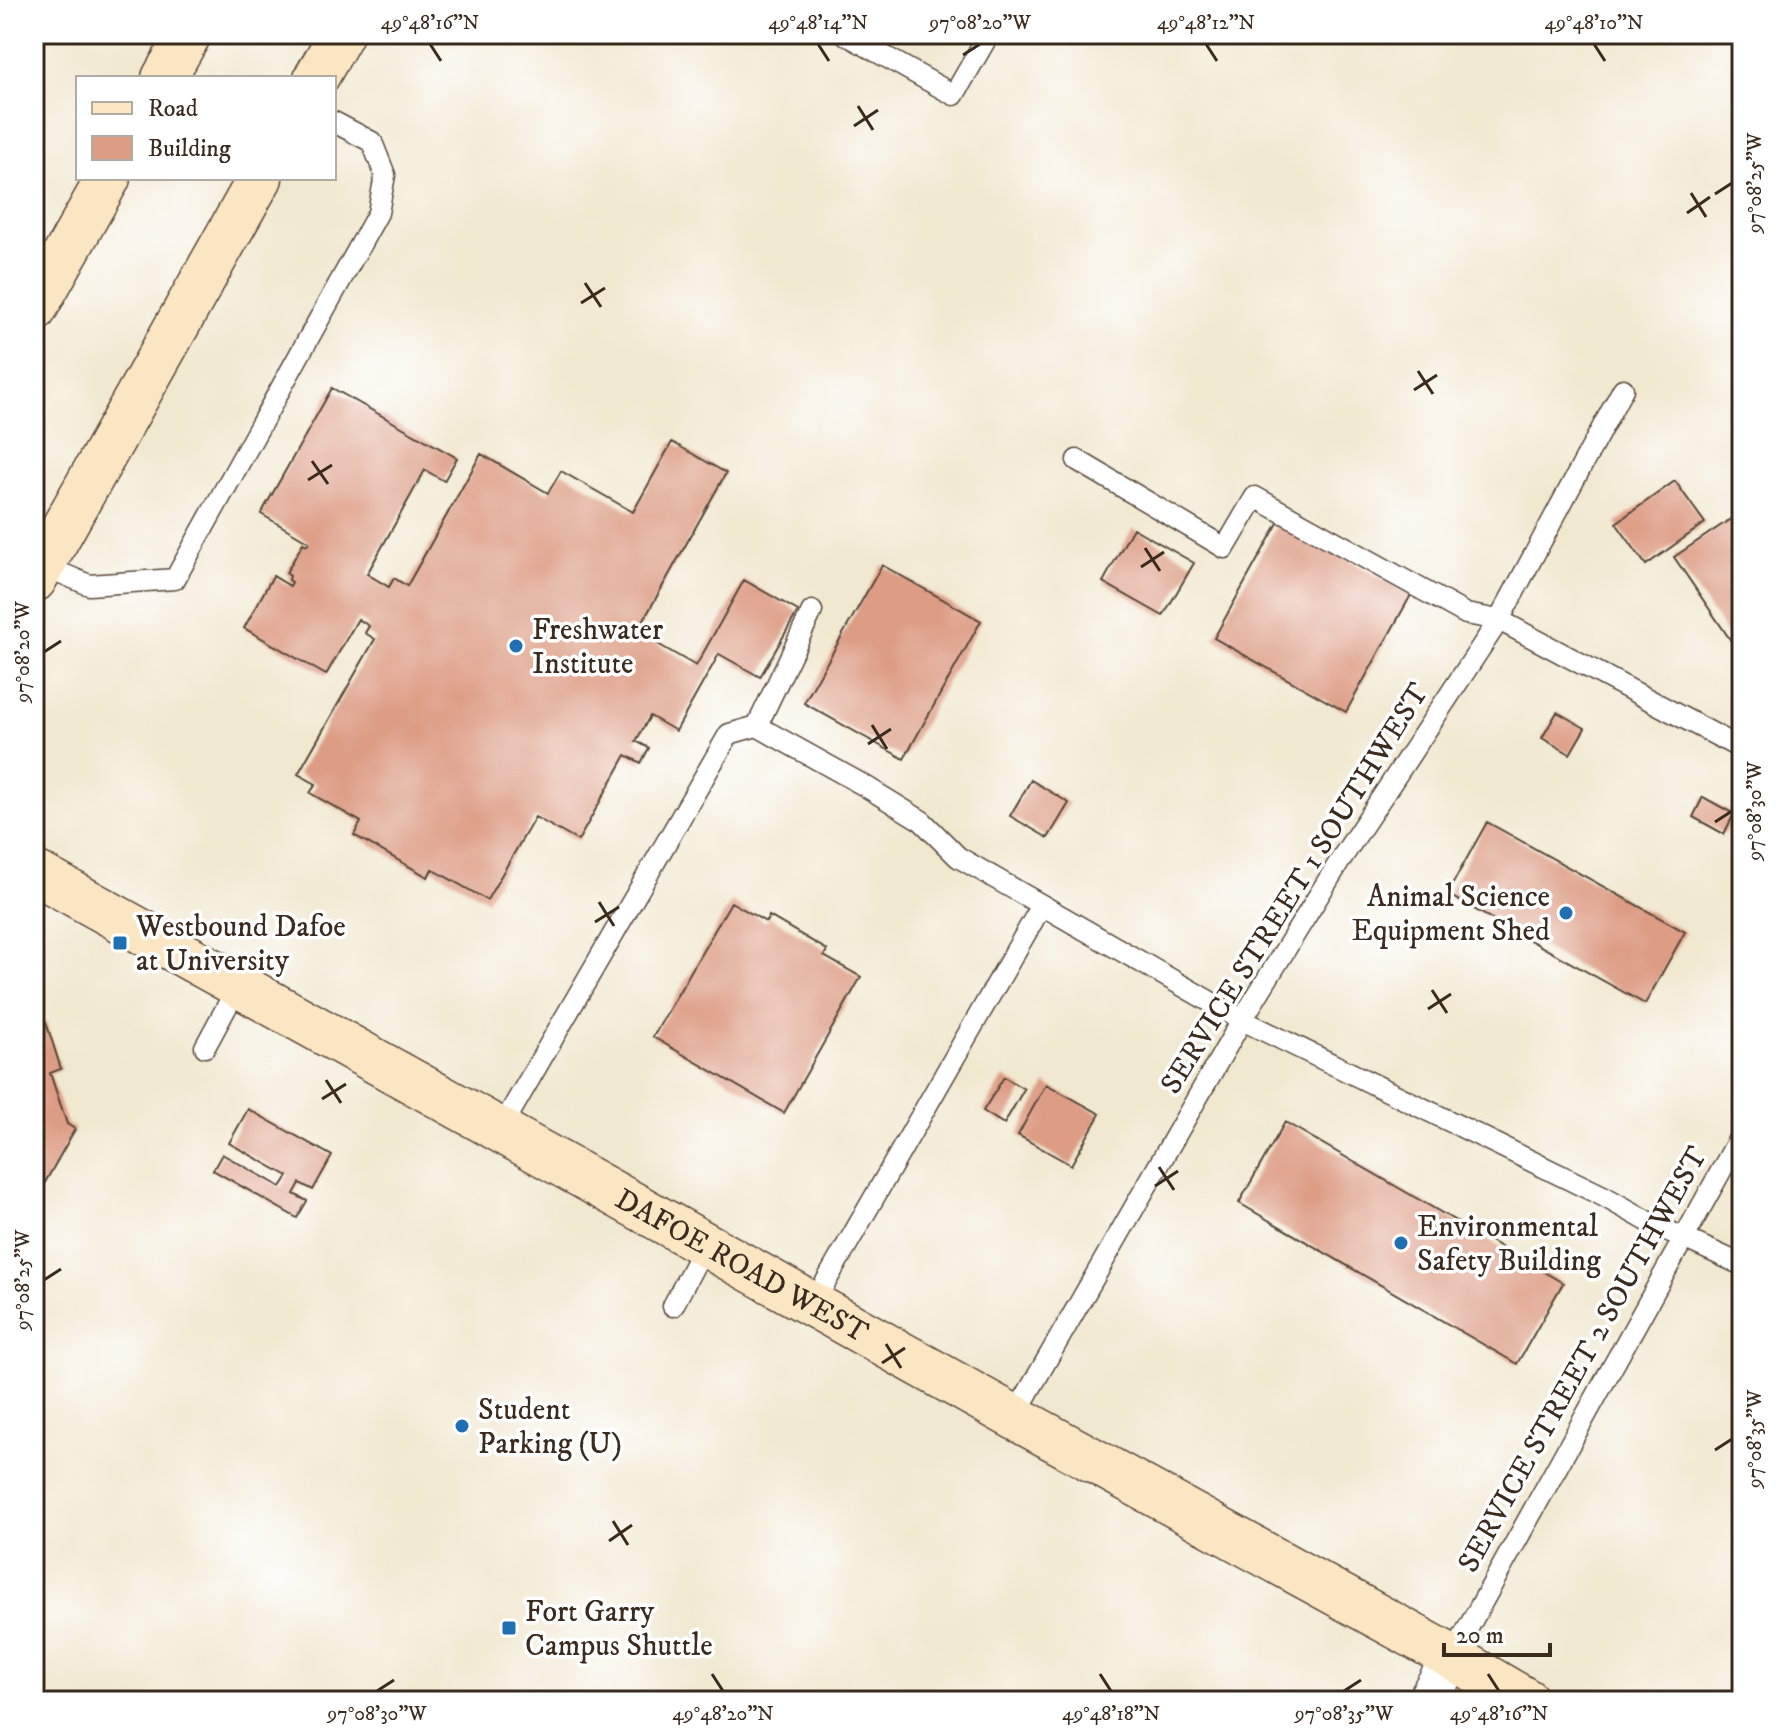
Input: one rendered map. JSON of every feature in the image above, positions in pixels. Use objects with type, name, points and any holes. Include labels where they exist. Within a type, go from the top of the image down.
[{"type":"street","points":[[165,76],[189,34]]},
{"type":"street","points":[[317,76],[341,34]]},
{"type":"street","points":[[34,310],[107,180]]},
{"type":"street","points":[[37,556],[259,180]]},
{"type":"street","name":"DAFOE ROAD WEST","points":[[34,872],[1527,1701]]},
{"type":"street","points":[[1427,1701],[1452,1657]]},
{"type":"lane","points":[[845,34],[954,95],[989,34]]},
{"type":"lane","points":[[37,556],[89,585],[175,579],[378,213],[385,175],[372,142],[336,123]]},
{"type":"lane","name":"SERVICE STREET 1 SOUTHWEST","points":[[1014,1417],[1242,1020],[1343,856],[1499,620],[1623,389]]},
{"type":"lane","points":[[1077,460],[1225,548],[1255,497],[1466,614],[1499,620],[1742,749]]},
{"type":"lane","points":[[757,726],[812,611]]},
{"type":"lane","points":[[500,1130],[729,734],[757,726],[922,821],[958,857],[1242,1020],[1742,1265]]},
{"type":"lane","points":[[813,1304],[1042,905]]},
{"type":"lane","points":[[205,1047],[238,986]]},
{"type":"lane","name":"SERVICE STREET 2 SOUTHWEST","points":[[1452,1657],[1742,1133]]},
{"type":"lane","points":[[673,1306],[705,1245]]},
{"type":"building","name":"Freshwater Institute","points":[[332,388],[457,458],[444,481],[425,470],[367,574],[389,587],[394,578],[407,586],[481,454],[548,493],[561,471],[633,512],[672,442],[726,473],[637,632],[696,666],[744,580],[798,611],[760,677],[719,654],[676,731],[650,716],[636,741],[649,748],[641,763],[626,755],[578,841],[535,817],[487,900],[432,869],[428,877],[354,835],[361,822],[310,793],[316,784],[298,774],[375,639],[365,633],[369,626],[358,619],[326,675],[244,628],[273,576],[290,586],[292,582],[286,573],[303,543],[307,545],[309,542],[261,514]]},
{"type":"building","points":[[1675,481],[1705,523],[1646,565],[1616,523]]},
{"type":"building","points":[[1742,514],[1742,657],[1674,557]]},
{"type":"building","points":[[1279,521],[1411,595],[1346,712],[1214,638]]},
{"type":"building","points":[[1133,528],[1194,563],[1163,616],[1103,582]]},
{"type":"building","points":[[882,565],[981,621],[904,759],[804,703]]},
{"type":"building","points":[[1557,712],[1585,728],[1570,754],[1542,738]]},
{"type":"building","points":[[1031,780],[1069,803],[1048,838],[1010,816]]},
{"type":"building","points":[[1703,797],[1734,814],[1724,834],[1693,817]]},
{"type":"building","name":"Animal Science Equipment Shed","points":[[1487,822],[1685,932],[1645,1004],[1447,894]]},
{"type":"building","points":[[731,902],[766,922],[769,916],[827,950],[824,956],[861,977],[784,1113],[653,1037]]},
{"type":"building","points":[[34,1009],[40,1024],[46,1022],[61,1069],[50,1073],[67,1124],[75,1129],[43,1186],[34,1180]]},
{"type":"building","points":[[1004,1077],[1024,1089],[1004,1124],[983,1111]]},
{"type":"building","points":[[1046,1084],[1100,1114],[1071,1165],[1018,1135]]},
{"type":"building","points":[[248,1109],[332,1156],[313,1190],[300,1183],[294,1194],[307,1201],[297,1218],[213,1170],[222,1154],[281,1187],[288,1176],[229,1143]]},
{"type":"building","name":"Environmental Safety Building","points":[[1285,1122],[1563,1283],[1517,1364],[1239,1203]]},
{"type":"place","name":"Freshwater Institute","points":[[516,646]]},
{"type":"place","name":"Animal Science Equipment Shed","points":[[1566,913]]},
{"type":"place","name":"Westbound Dafoe at University","points":[[120,943]]},
{"type":"place","name":"Environmental Safety Building","points":[[1401,1243]]},
{"type":"place","name":"Student Parking (U)","points":[[462,1426]]},
{"type":"place","name":"Fort Garry Campus Shuttle","points":[[509,1628]]}]
